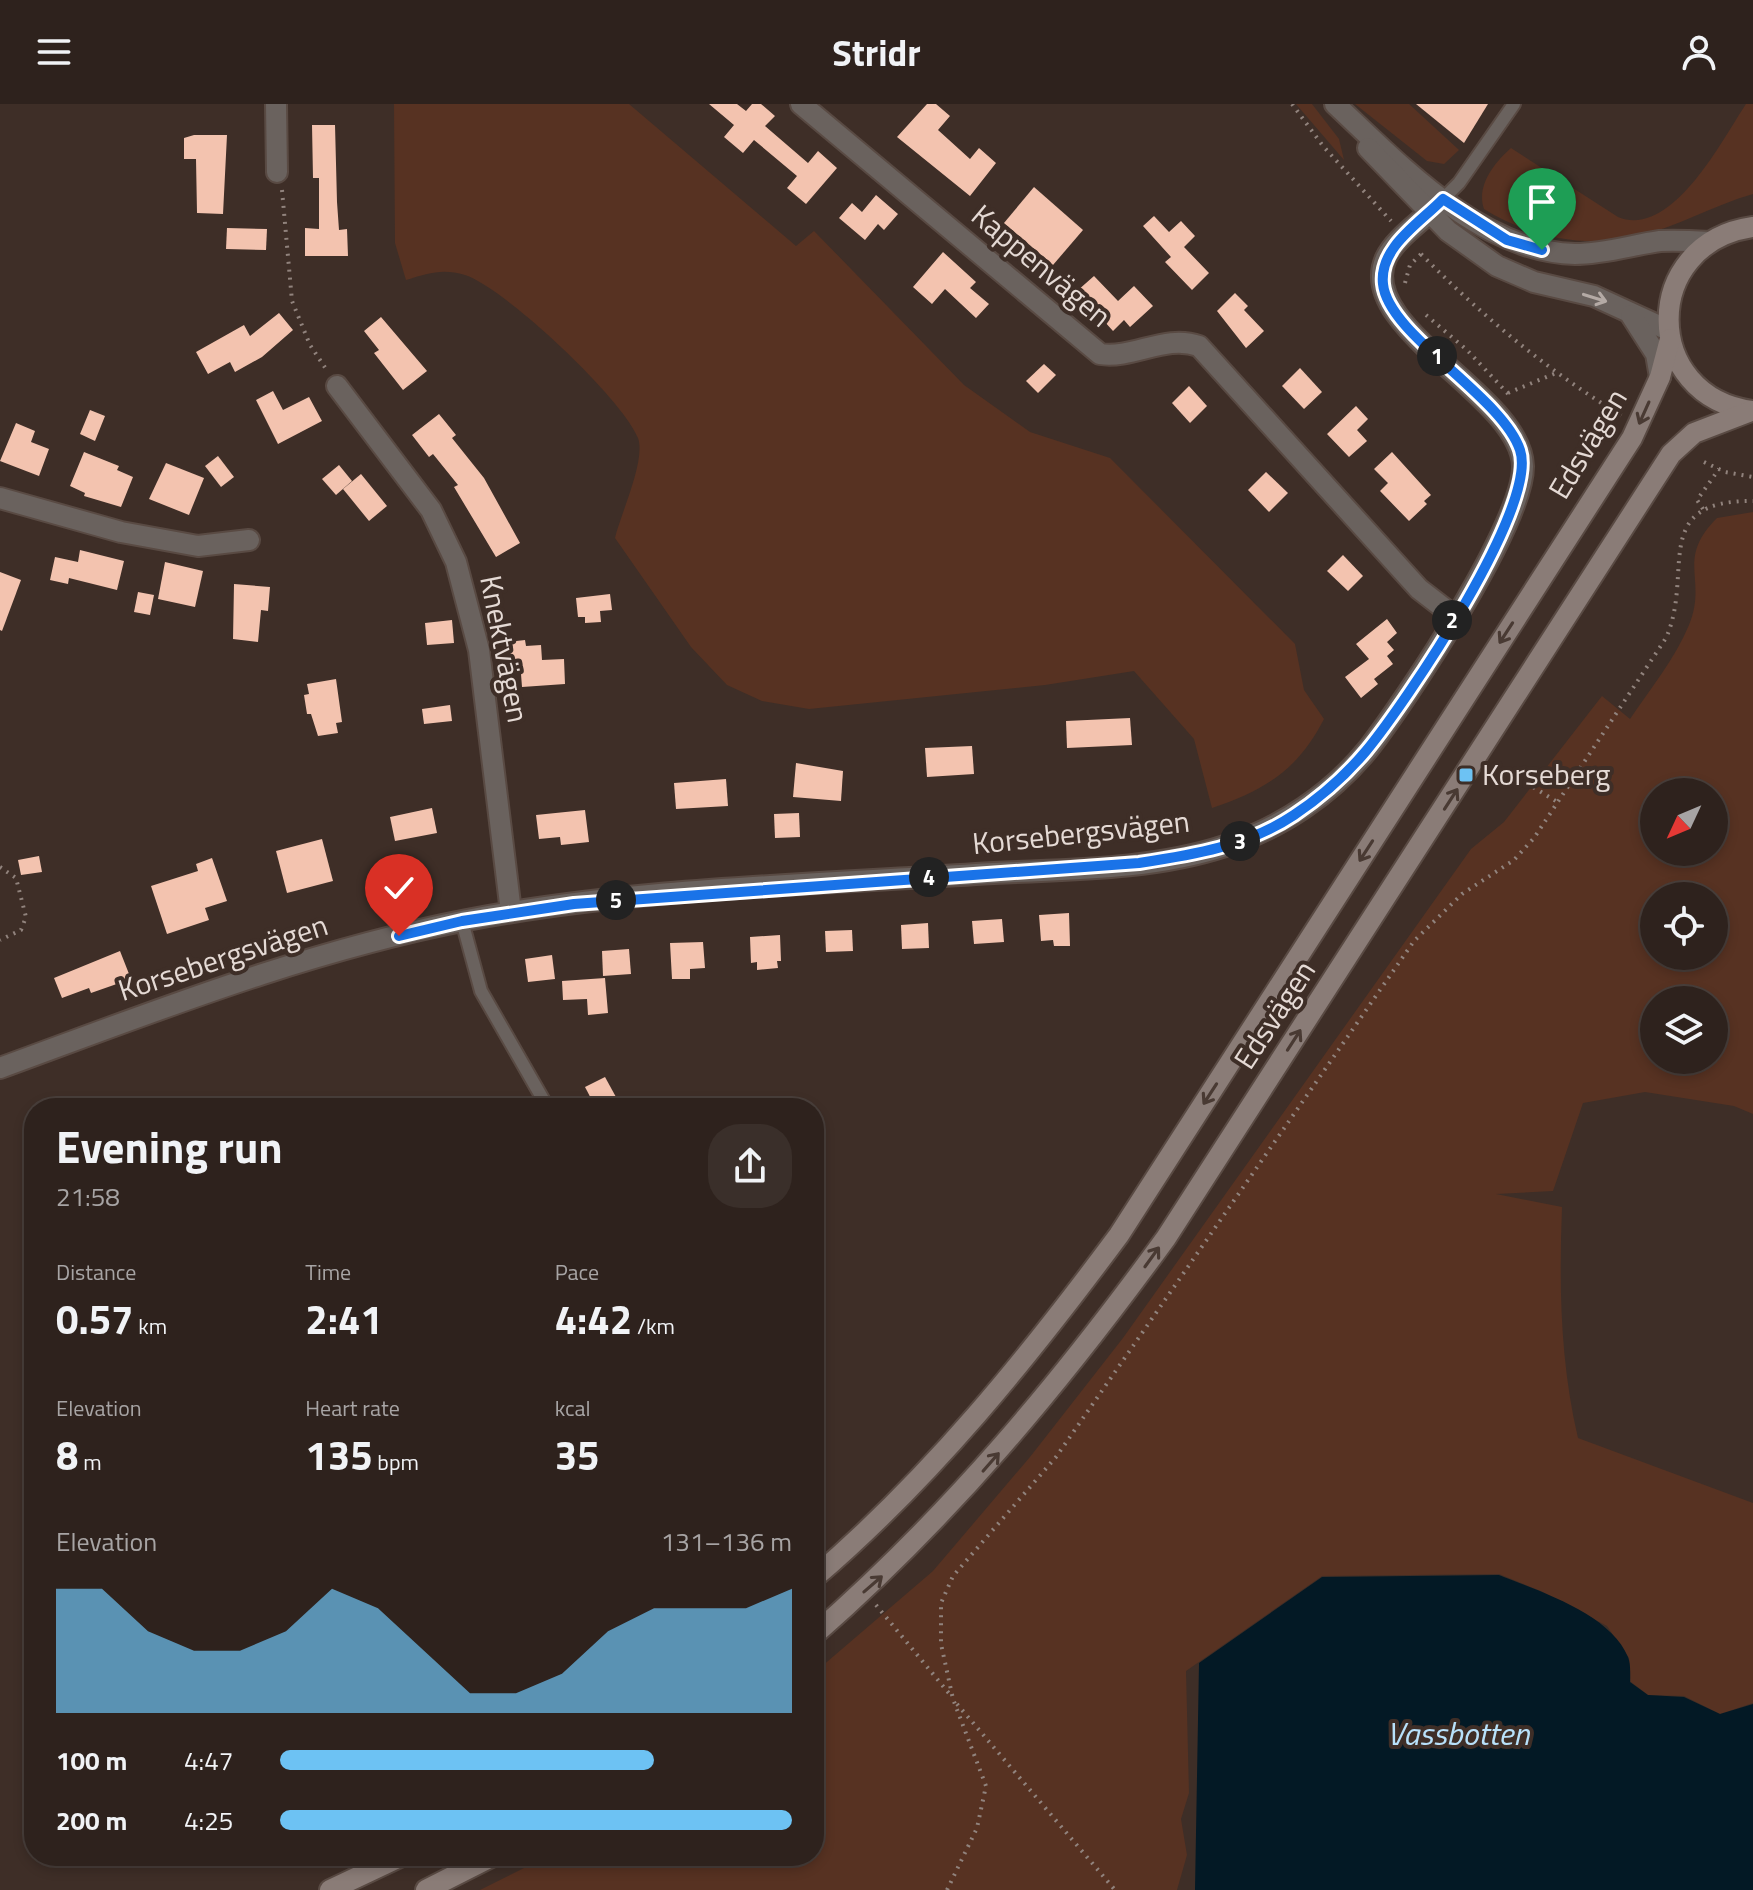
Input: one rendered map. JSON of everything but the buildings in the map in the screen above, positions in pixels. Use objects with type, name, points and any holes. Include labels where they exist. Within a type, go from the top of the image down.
[{"type":"main road","points":[[1710,242],[1731,231],[1753,227]]},
{"type":"main road","name":"Edsvägen","points":[[824,1569],[889,1510],[959,1437],[1027,1357],[1119,1235],[1632,438],[1660,377],[1669,335],[1669,305],[1676,280],[1690,258],[1710,242]]},
{"type":"main road","points":[[1669,335],[1681,366],[1699,388],[1723,404],[1752,411]]},
{"type":"main road","name":"Edsvägen","points":[[824,1626],[939,1519],[1035,1411],[1166,1238],[1671,454],[1694,433],[1752,411]]},
{"type":"main road","points":[[330,1890],[381,1866]]},
{"type":"main road","points":[[426,1890],[473,1866]]},
{"type":"street","points":[[276,104],[277,172]]},
{"type":"street","name":"Kappenvägen","points":[[801,104],[1100,354],[1113,356],[1182,340],[1199,346],[1419,589],[1454,616]]},
{"type":"street","points":[[1333,104],[1436,206],[1469,248],[1497,266],[1534,282],[1594,296],[1626,309],[1669,335]]},
{"type":"street","points":[[1436,206],[1507,240],[1542,250],[1602,252],[1662,241],[1710,242]]},
{"type":"street","name":"Korsebergsvägen","points":[[0,1068],[259,975],[462,921],[511,912],[659,896],[1114,865],[1220,848],[1290,818],[1345,774],[1392,717],[1497,543],[1515,505],[1523,463],[1512,434],[1422,341],[1387,299],[1383,286],[1387,256],[1436,206]]},
{"type":"street","points":[[1626,309],[1647,336],[1656,354],[1660,377]]},
{"type":"street","name":"Knektvägen","points":[[337,386],[431,510],[460,573],[479,650],[511,912]]},
{"type":"street","points":[[0,498],[121,532],[198,546],[249,540]]},
{"type":"lane","points":[[1436,206],[1459,183],[1514,104]]},
{"type":"lane","points":[[462,921],[481,991],[542,1098]]},
{"type":"path","points":[[1292,104],[1332,157],[1405,235]]},
{"type":"path","points":[[277,172],[283,195],[287,278],[292,301],[310,345],[337,386]]},
{"type":"path","points":[[1406,289],[1410,265],[1421,254],[1467,301],[1556,373],[1625,418]]},
{"type":"path","points":[[1424,313],[1467,350],[1518,406]]},
{"type":"path","points":[[1508,393],[1556,373]]},
{"type":"path","points":[[1704,462],[1753,477]]},
{"type":"path","points":[[1703,509],[1697,500],[1719,469]]},
{"type":"path","points":[[947,1890],[977,1828],[986,1786],[953,1699],[941,1644],[941,1603],[953,1576],[1056,1457],[1414,941],[1462,894],[1514,860],[1559,803],[1666,638],[1675,618],[1683,539],[1688,524],[1703,509],[1722,501],[1753,501]]},
{"type":"path","points":[[1499,773],[1505,770],[1559,803]]},
{"type":"path","points":[[0,867],[16,878],[26,917],[21,930],[0,940]]},
{"type":"path","points":[[864,1591],[1115,1890]]},
{"type":"shaded area","points":[[394,104],[629,104],[796,246],[814,231],[964,385],[1030,432],[1110,458],[1295,644],[1304,690],[1324,719],[1314,737],[1278,776],[1248,794],[1212,808],[1194,739],[1134,671],[1045,685],[809,709],[762,701],[727,685],[691,647],[615,538],[639,459],[638,438],[628,420],[561,347],[507,300],[483,284],[450,272],[429,273],[406,280],[395,243]]},
{"type":"shaded area","points":[[1296,104],[1312,104],[1339,139],[1344,160]]},
{"type":"shaded area","points":[[1355,104],[1409,104],[1459,150],[1444,164],[1427,161]]},
{"type":"shaded area","points":[[1746,104],[1753,104],[1753,194],[1653,232],[1618,240],[1558,238],[1520,227],[1484,209],[1482,192],[1488,176],[1511,148],[1618,217],[1638,220],[1657,214],[1693,182]]},
{"type":"shaded area","points":[[1753,512],[1753,1114],[1734,1106],[1645,1092],[1583,1103],[1553,1191],[1496,1194],[1562,1207],[1562,1323],[1567,1380],[1578,1438],[1753,1503],[1753,1703],[1720,1714],[1684,1696],[1648,1695],[1631,1682],[1629,1658],[1607,1626],[1543,1592],[1499,1574],[1322,1576],[1186,1671],[1189,1793],[1181,1819],[1187,1855],[1177,1890],[480,1890],[528,1866],[824,1866],[824,1664],[933,1571],[1030,1457],[1123,1338],[1471,849],[1504,822],[1602,696],[1630,719],[1669,662],[1689,625],[1694,609],[1698,546],[1717,518]]},
{"type":"water","name":"Vassbotten","points":[[1499,1575],[1572,1606],[1606,1628],[1628,1657],[1630,1682],[1648,1695],[1684,1697],[1720,1714],[1753,1704],[1753,1890],[1195,1890],[1199,1663],[1322,1577]]},
{"type":"place","name":"Korseberg","points":[[1466,775]]},
{"type":"route","points":[[399,936],[511,912],[574,904],[1139,863],[1220,848],[1290,818],[1345,774],[1392,717],[1418,679],[1497,543],[1522,482],[1523,463],[1512,434],[1422,341],[1387,299],[1383,271],[1387,256],[1443,199],[1471,220],[1507,240],[1542,250]]}]
